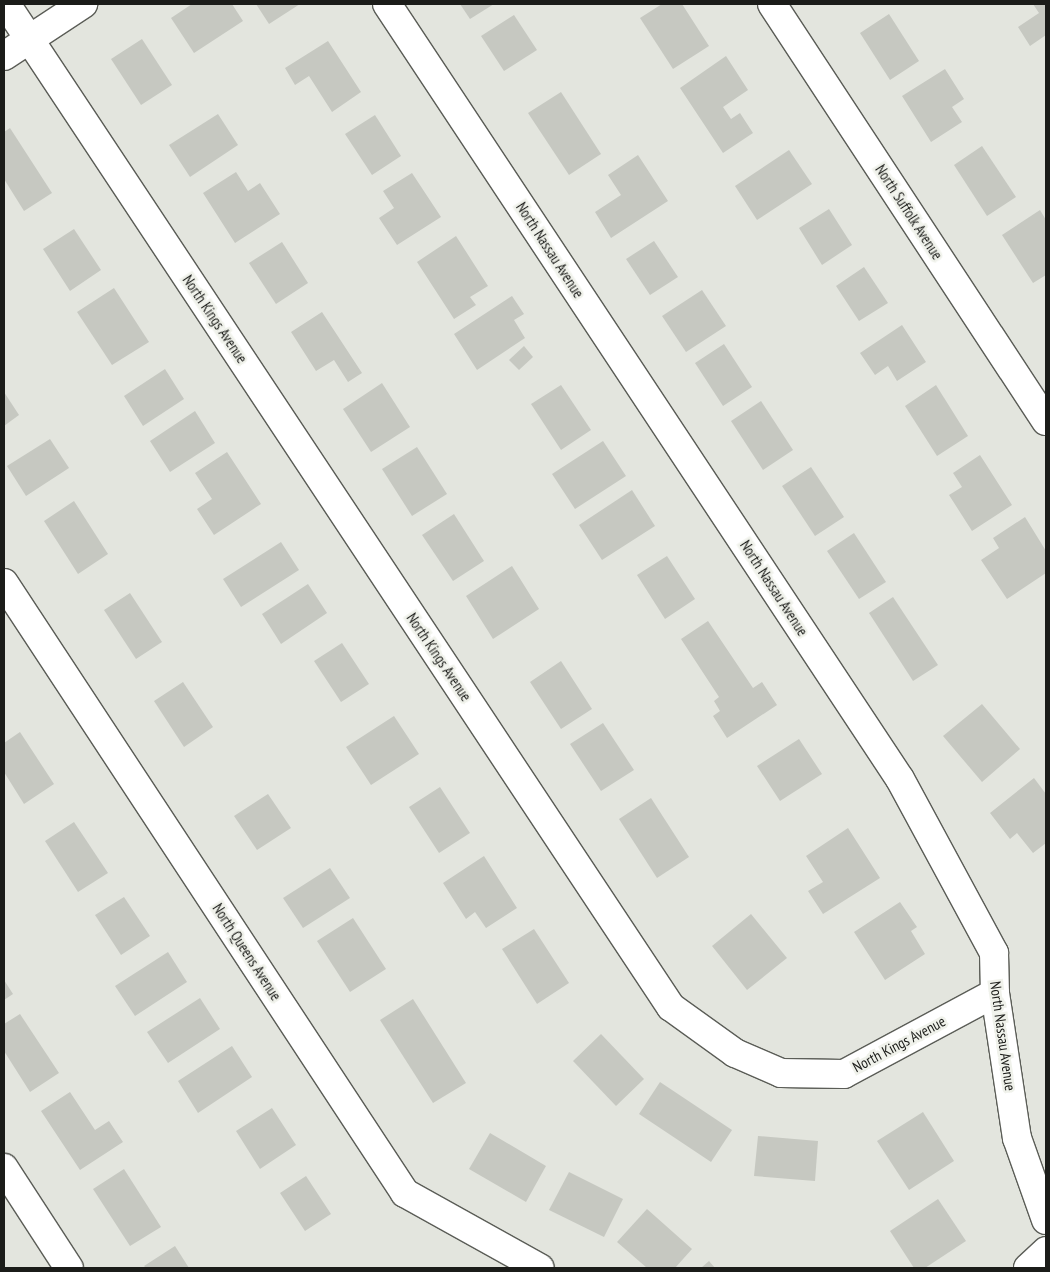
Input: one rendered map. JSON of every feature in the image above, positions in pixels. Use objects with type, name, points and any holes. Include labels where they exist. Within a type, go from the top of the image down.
[{"type":"street","name":"North Kings Avenue","points":[[6,4],[671,1007],[735,1053],[782,1073],[844,1074],[995,993]]},
{"type":"street","points":[[4,56],[83,4]]},
{"type":"street","name":"North Nassau Avenue","points":[[387,4],[900,778],[994,954],[995,993],[1017,1138],[1046,1220]]},
{"type":"street","name":"North Suffolk Avenue","points":[[772,4],[1046,420]]},
{"type":"street","name":"North Queens Avenue","points":[[4,583],[405,1193],[540,1268]]},
{"type":"street","points":[[4,1168],[69,1268]]},
{"type":"street","points":[[1028,1268],[1046,1251]]},
{"type":"building","points":[[192,4],[232,4],[243,21],[194,53],[171,18]]},
{"type":"building","points":[[256,4],[300,4],[269,24]]},
{"type":"building","points":[[460,4],[494,4],[470,19]]},
{"type":"building","points":[[662,4],[682,4],[709,46],[673,69],[640,18]]},
{"type":"building","points":[[1033,4],[1046,4],[1046,35],[1030,46],[1018,27],[1039,13]]},
{"type":"building","points":[[889,14],[919,61],[890,80],[860,33]]},
{"type":"building","points":[[514,15],[537,50],[504,71],[481,36]]},
{"type":"building","points":[[142,39],[172,85],[141,105],[111,59]]},
{"type":"building","points":[[328,41],[361,92],[332,112],[309,76],[295,85],[285,68]]},
{"type":"building","points":[[726,56],[748,90],[723,107],[731,119],[740,113],[753,133],[723,153],[680,88]]},
{"type":"building","points":[[945,69],[964,99],[952,107],[962,122],[931,142],[902,96]]},
{"type":"building","points":[[561,92],[601,154],[569,175],[528,113]]},
{"type":"building","points":[[218,114],[238,145],[190,177],[169,145]]},
{"type":"building","points":[[375,115],[401,156],[372,175],[345,134]]},
{"type":"building","points":[[10,128],[52,193],[24,211],[4,179],[4,132]]},
{"type":"building","points":[[982,146],[1016,197],[987,216],[954,165]]},
{"type":"building","points":[[789,150],[812,184],[757,220],[735,186]]},
{"type":"building","points":[[638,155],[668,201],[611,238],[595,212],[621,195],[608,175]]},
{"type":"building","points":[[236,172],[248,191],[260,183],[280,214],[235,243],[203,193]]},
{"type":"building","points":[[412,173],[441,217],[397,245],[379,218],[394,208],[383,191]]},
{"type":"building","points":[[829,209],[852,245],[822,265],[799,228]]},
{"type":"building","points":[[1040,210],[1046,220],[1046,275],[1033,283],[1002,235]]},
{"type":"building","points":[[74,229],[101,270],[70,291],[43,249]]},
{"type":"building","points":[[456,236],[488,286],[470,297],[476,305],[454,319],[417,262]]},
{"type":"building","points":[[654,241],[678,277],[650,295],[626,259]]},
{"type":"building","points":[[282,242],[308,283],[276,304],[249,263]]},
{"type":"building","points":[[864,267],[888,303],[859,321],[836,286]]},
{"type":"building","points":[[114,288],[149,342],[112,365],[77,312]]},
{"type":"building","points":[[702,290],[726,326],[686,352],[662,316]]},
{"type":"building","points":[[512,296],[524,314],[514,320],[525,338],[477,370],[454,334]]},
{"type":"building","points":[[322,312],[362,373],[348,382],[334,360],[316,371],[291,332]]},
{"type":"building","points":[[902,325],[926,362],[897,381],[888,366],[875,375],[860,353]]},
{"type":"building","points":[[724,344],[752,387],[723,406],[695,363]]},
{"type":"building","points":[[524,346],[533,357],[519,370],[509,360]]},
{"type":"building","points":[[165,369],[184,399],[143,426],[124,396]]},
{"type":"building","points":[[382,383],[410,427],[371,452],[343,409]]},
{"type":"building","points":[[561,385],[591,430],[561,450],[531,404]]},
{"type":"building","points":[[936,385],[968,436],[937,456],[905,406]]},
{"type":"building","points":[[4,392],[19,415],[4,426]]},
{"type":"building","points":[[761,401],[793,450],[763,470],[731,421]]},
{"type":"building","points":[[195,411],[215,443],[170,472],[150,441]]},
{"type":"building","points":[[50,439],[69,468],[26,496],[7,466]]},
{"type":"building","points":[[603,441],[626,476],[575,509],[552,474]]},
{"type":"building","points":[[417,447],[447,494],[412,516],[382,469]]},
{"type":"building","points":[[227,452],[261,504],[214,535],[197,509],[212,499],[195,473]]},
{"type":"building","points":[[980,455],[1012,505],[972,531],[949,495],[962,487],[953,473]]},
{"type":"building","points":[[811,467],[844,517],[815,536],[782,486]]},
{"type":"building","points":[[632,490],[655,526],[602,560],[579,525]]},
{"type":"building","points":[[74,501],[108,554],[78,574],[44,521]]},
{"type":"building","points":[[454,514],[484,561],[453,581],[422,535]]},
{"type":"building","points":[[1025,517],[1046,551],[1046,573],[1007,599],[981,560],[999,548],[993,538]]},
{"type":"building","points":[[854,533],[886,582],[859,599],[827,551]]},
{"type":"building","points":[[281,542],[299,570],[241,607],[223,579]]},
{"type":"building","points":[[667,556],[695,599],[665,619],[637,575]]},
{"type":"building","points":[[512,566],[539,609],[493,639],[466,596]]},
{"type":"building","points":[[308,584],[327,613],[281,644],[262,614]]},
{"type":"building","points":[[130,593],[162,642],[136,659],[104,610]]},
{"type":"building","points":[[893,597],[938,665],[913,681],[869,613]]},
{"type":"building","points":[[708,621],[753,688],[762,682],[777,705],[727,738],[713,716],[720,711],[714,701],[719,697],[681,639]]},
{"type":"building","points":[[342,643],[369,684],[341,702],[314,661]]},
{"type":"building","points":[[561,661],[592,709],[561,729],[530,682]]},
{"type":"building","points":[[183,682],[213,727],[184,747],[154,701]]},
{"type":"building","points":[[982,704],[1020,749],[982,782],[943,736]]},
{"type":"building","points":[[394,716],[419,754],[371,785],[346,747]]},
{"type":"building","points":[[603,723],[634,770],[601,791],[570,744]]},
{"type":"building","points":[[20,732],[54,784],[24,804],[4,772],[4,743]]},
{"type":"building","points":[[799,739],[822,774],[780,801],[757,766]]},
{"type":"building","points":[[1034,778],[1046,794],[1046,843],[1033,853],[1017,833],[1010,839],[990,813]]},
{"type":"building","points":[[440,787],[470,833],[439,853],[409,807]]},
{"type":"building","points":[[268,794],[291,828],[257,850],[234,816]]},
{"type":"building","points":[[651,798],[689,857],[657,878],[619,819]]},
{"type":"building","points":[[74,822],[108,873],[78,892],[45,841]]},
{"type":"building","points":[[848,828],[880,878],[823,914],[808,891],[823,882],[806,856]]},
{"type":"building","points":[[484,856],[517,908],[486,928],[475,912],[466,919],[443,883]]},
{"type":"building","points":[[330,868],[350,898],[303,928],[283,898]]},
{"type":"building","points":[[124,897],[150,936],[121,955],[95,915]]},
{"type":"building","points":[[900,902],[917,927],[911,931],[925,954],[885,980],[854,932]]},
{"type":"building","points":[[751,914],[787,958],[747,990],[712,946]]},
{"type":"building","points":[[353,918],[386,969],[350,992],[317,941]]},
{"type":"building","points":[[534,929],[569,983],[537,1004],[502,949]]},
{"type":"building","points":[[168,952],[187,982],[135,1016],[115,986]]},
{"type":"building","points":[[4,980],[13,994],[4,1000]]},
{"type":"building","points":[[200,998],[220,1029],[168,1063],[147,1032]]},
{"type":"building","points":[[413,999],[466,1083],[433,1103],[380,1020]]},
{"type":"building","points":[[20,1014],[59,1073],[30,1092],[4,1051],[4,1024]]},
{"type":"building","points":[[601,1034],[644,1079],[616,1106],[573,1061]]},
{"type":"building","points":[[232,1046],[252,1077],[198,1113],[178,1081]]},
{"type":"building","points":[[660,1082],[732,1130],[711,1162],[639,1114]]},
{"type":"building","points":[[70,1092],[95,1130],[109,1121],[123,1142],[80,1170],[41,1111]]},
{"type":"building","points":[[272,1108],[296,1145],[260,1169],[236,1131]]},
{"type":"building","points":[[923,1112],[954,1161],[909,1190],[877,1141]]},
{"type":"building","points":[[490,1133],[546,1166],[526,1202],[469,1169]]},
{"type":"building","points":[[758,1136],[818,1141],[815,1181],[754,1176]]},
{"type":"building","points":[[124,1169],[161,1227],[130,1246],[93,1189]]},
{"type":"building","points":[[569,1172],[623,1199],[604,1237],[549,1210]]},
{"type":"building","points":[[306,1176],[331,1214],[305,1231],[280,1193]]},
{"type":"building","points":[[938,1199],[966,1241],[925,1268],[914,1268],[890,1231]]},
{"type":"building","points":[[647,1209],[692,1249],[675,1268],[647,1268],[617,1242]]},
{"type":"building","points":[[175,1246],[189,1268],[146,1268],[144,1266]]},
{"type":"building","points":[[709,1261],[715,1268],[701,1268]]}]
